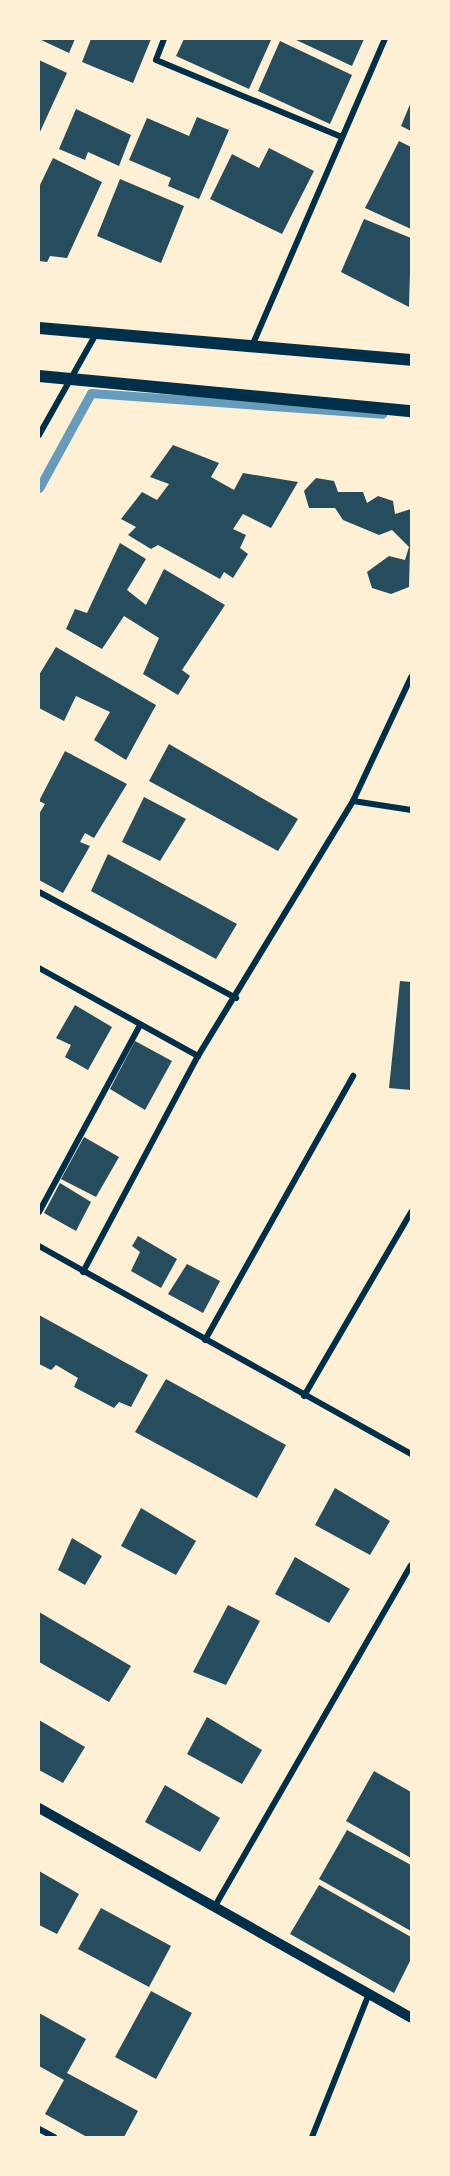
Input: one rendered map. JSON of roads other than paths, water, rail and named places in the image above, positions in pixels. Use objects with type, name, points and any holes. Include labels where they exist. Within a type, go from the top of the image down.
[{"type":"main road","points":[[39,328],[411,360]]},
{"type":"main road","points":[[39,376],[411,411]]},
{"type":"street","points":[[164,39],[156,60],[342,137]]},
{"type":"street","points":[[252,346],[385,39]]},
{"type":"street","points":[[39,435],[96,334]]},
{"type":"street","points":[[83,1272],[198,1056],[236,998],[352,801],[411,677]]},
{"type":"street","points":[[352,801],[411,810]]},
{"type":"street","points":[[39,892],[236,998]]},
{"type":"street","points":[[39,968],[198,1056]]},
{"type":"street","points":[[39,1212],[140,1025]]},
{"type":"street","points":[[205,1340],[353,1076]]},
{"type":"street","points":[[304,1396],[411,1212]]},
{"type":"street","points":[[39,1246],[411,1454]]},
{"type":"street","points":[[215,1906],[411,1565]]},
{"type":"street","points":[[39,1808],[411,2018]]},
{"type":"street","points":[[312,2137],[369,1994]]},
{"type":"street","points":[[39,2128],[54,2137]]},
{"type":"waterway","points":[[39,488],[91,393],[382,414]]}]
